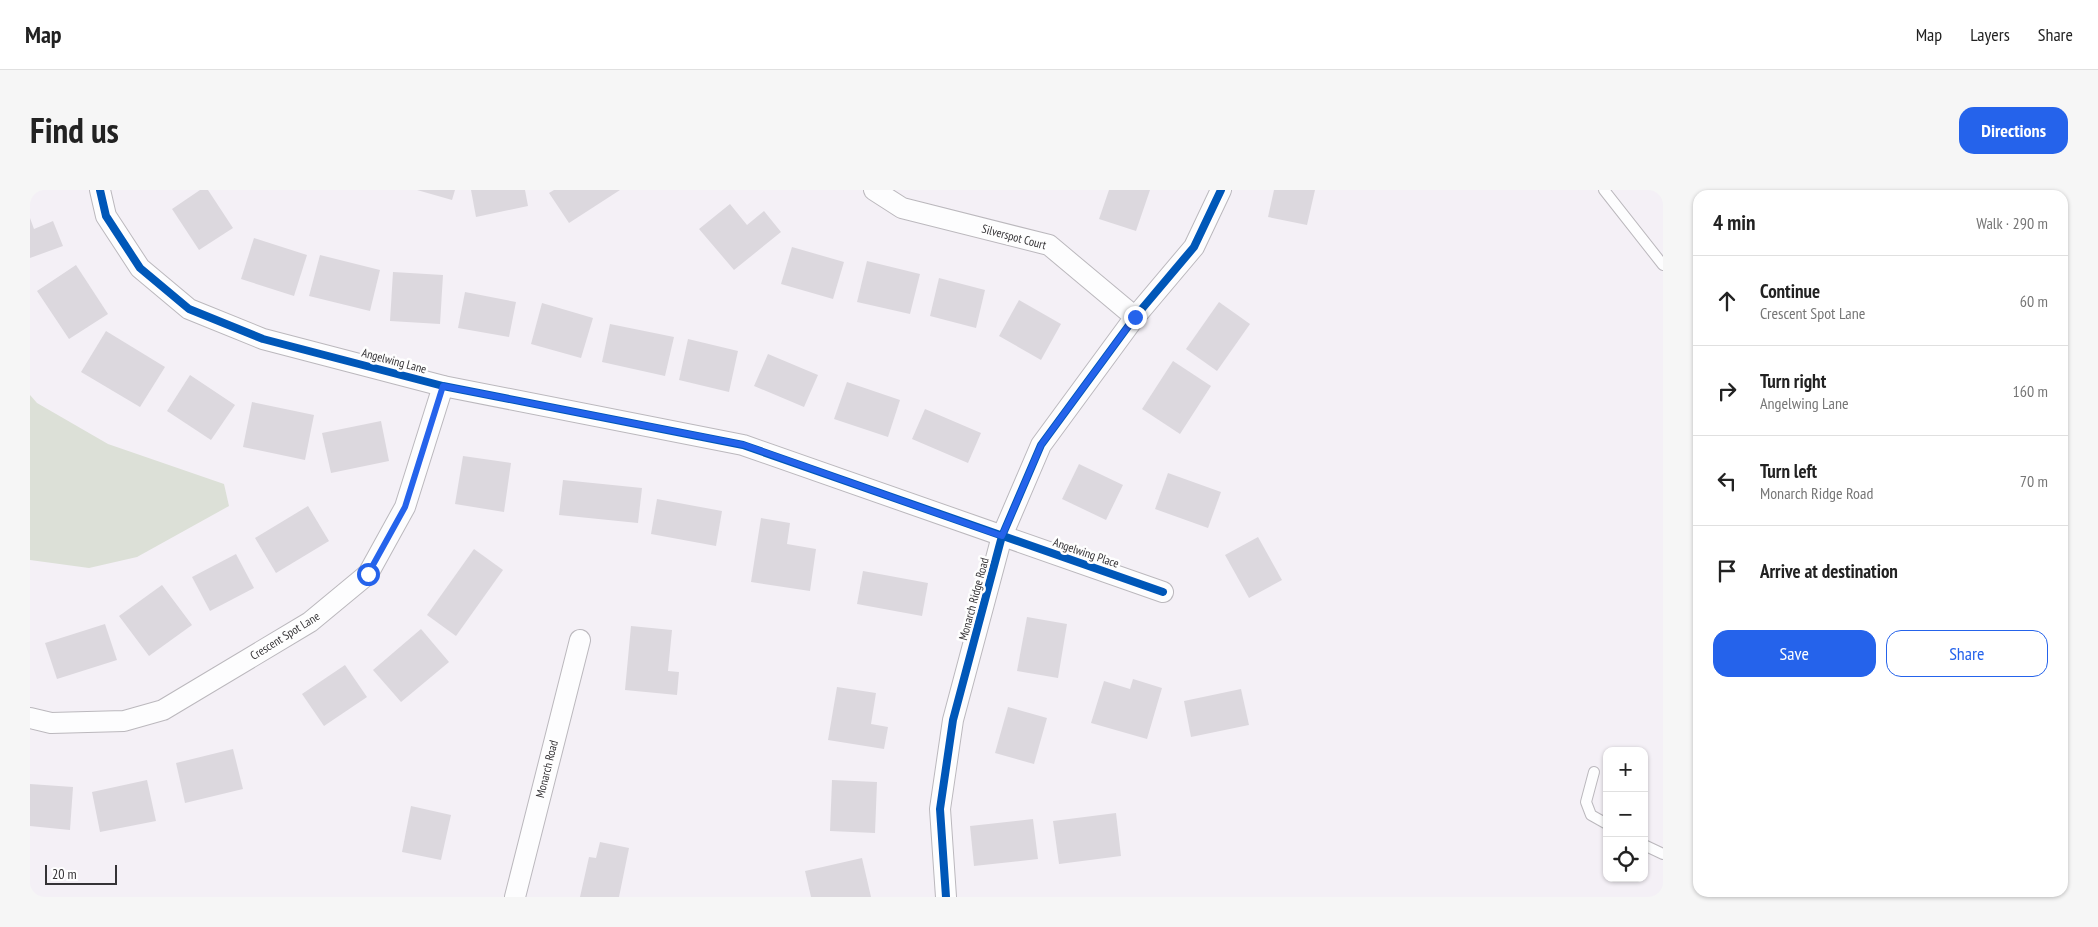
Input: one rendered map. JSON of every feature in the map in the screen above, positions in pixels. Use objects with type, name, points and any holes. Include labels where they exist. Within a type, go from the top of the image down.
[{"type":"street","name":"Angelwing Lane","points":[[100,190],[106,216],[140,268],[189,309],[263,338],[443,386],[744,445],[1002,536]]},
{"type":"street","name":"Silverspot Court","points":[[874,190],[902,208],[1049,244],[1135,317]]},
{"type":"street","name":"Monarch Ridge Road","points":[[946,897],[940,809],[953,720],[1002,536],[1041,445],[1135,317],[1194,247],[1221,190]]},
{"type":"street","name":"Crescent Spot Lane","points":[[30,718],[51,723],[124,721],[163,710],[310,622],[368,574],[405,507],[443,386]]},
{"type":"street","name":"Angelwing Place","points":[[1002,536],[1162,592]]},
{"type":"street","name":"Monarch Road","points":[[515,897],[580,640]]},
{"type":"lane","points":[[1604,190],[1663,265]]},
{"type":"lane","points":[[1594,772],[1586,802],[1591,815],[1603,822]]},
{"type":"lane","points":[[1648,847],[1663,854]]},
{"type":"shaded area","points":[[30,395],[37,403],[108,444],[224,484],[229,506],[137,557],[89,568],[30,560]]},
{"type":"building","points":[[200,190],[208,190],[233,228],[199,250],[172,209]]},
{"type":"building","points":[[417,190],[455,190],[452,200]]},
{"type":"building","points":[[471,190],[525,190],[528,206],[476,217]]},
{"type":"building","points":[[554,190],[620,190],[569,223],[549,193]]},
{"type":"building","points":[[1109,190],[1150,190],[1136,231],[1099,219]]},
{"type":"building","points":[[1274,190],[1315,190],[1307,225],[1268,217]]},
{"type":"building","points":[[730,204],[747,225],[764,211],[781,232],[734,270],[699,229]]},
{"type":"building","points":[[30,218],[34,229],[53,221],[63,246],[30,258]]},
{"type":"building","points":[[254,238],[307,255],[294,296],[241,279]]},
{"type":"building","points":[[792,247],[844,262],[833,299],[781,284]]},
{"type":"building","points":[[320,255],[380,270],[370,311],[309,296]]},
{"type":"building","points":[[867,261],[920,274],[910,314],[857,302]]},
{"type":"building","points":[[76,265],[108,314],[69,339],[37,291]]},
{"type":"building","points":[[393,272],[443,275],[440,324],[390,321]]},
{"type":"building","points":[[939,278],[985,290],[976,328],[930,316]]},
{"type":"building","points":[[465,292],[516,302],[509,337],[458,328]]},
{"type":"building","points":[[1019,300],[1061,324],[1041,360],[999,336]]},
{"type":"building","points":[[1219,302],[1250,324],[1217,371],[1186,349]]},
{"type":"building","points":[[542,303],[593,318],[581,358],[531,344]]},
{"type":"building","points":[[610,324],[674,337],[665,376],[602,362]]},
{"type":"building","points":[[106,331],[165,367],[140,407],[81,372]]},
{"type":"building","points":[[688,339],[738,351],[729,392],[679,380]]},
{"type":"building","points":[[768,354],[818,375],[804,407],[754,386]]},
{"type":"building","points":[[1173,361],[1211,386],[1180,434],[1142,409]]},
{"type":"building","points":[[190,375],[235,405],[211,440],[167,411]]},
{"type":"building","points":[[847,382],[900,400],[888,437],[834,419]]},
{"type":"building","points":[[252,402],[314,415],[305,460],[243,447]]},
{"type":"building","points":[[925,409],[981,433],[968,463],[912,439]]},
{"type":"building","points":[[381,421],[389,461],[331,473],[322,433]]},
{"type":"building","points":[[463,456],[511,463],[504,512],[455,504]]},
{"type":"building","points":[[1079,464],[1123,485],[1106,520],[1062,499]]},
{"type":"building","points":[[1168,473],[1221,492],[1208,528],[1155,509]]},
{"type":"building","points":[[563,480],[642,488],[638,523],[559,515]]},
{"type":"building","points":[[657,499],[722,511],[716,546],[651,534]]},
{"type":"building","points":[[308,506],[329,541],[276,573],[255,538]]},
{"type":"building","points":[[761,518],[790,523],[787,544],[816,549],[810,591],[751,582]]},
{"type":"building","points":[[1258,537],[1282,580],[1249,598],[1225,555]]},
{"type":"building","points":[[474,549],[503,570],[456,636],[427,615]]},
{"type":"building","points":[[236,554],[254,588],[210,611],[192,577]]},
{"type":"building","points":[[863,571],[928,583],[922,616],[857,604]]},
{"type":"building","points":[[162,585],[192,625],[149,656],[119,616]]},
{"type":"building","points":[[1027,617],[1067,624],[1058,678],[1017,671]]},
{"type":"building","points":[[105,624],[117,660],[57,679],[45,643]]},
{"type":"building","points":[[631,626],[672,630],[668,671],[679,672],[677,695],[625,690]]},
{"type":"building","points":[[421,629],[449,662],[401,702],[373,670]]},
{"type":"building","points":[[345,665],[367,697],[324,726],[302,694]]},
{"type":"building","points":[[1133,679],[1162,688],[1147,739],[1091,723],[1104,681],[1130,689]]},
{"type":"building","points":[[837,687],[876,693],[871,724],[888,727],[884,749],[828,740]]},
{"type":"building","points":[[1241,689],[1249,725],[1191,737],[1184,701]]},
{"type":"building","points":[[1008,707],[1047,718],[1034,764],[995,753]]},
{"type":"building","points":[[233,749],[243,789],[185,803],[176,763]]},
{"type":"building","points":[[147,780],[156,821],[100,832],[92,792]]},
{"type":"building","points":[[832,780],[877,782],[875,833],[830,831]]},
{"type":"building","points":[[30,784],[73,787],[70,830],[30,826]]},
{"type":"building","points":[[411,806],[451,815],[441,860],[402,852]]},
{"type":"building","points":[[1116,813],[1121,856],[1059,864],[1053,821]]},
{"type":"building","points":[[1033,819],[1038,859],[974,866],[970,826]]},
{"type":"building","points":[[600,842],[629,848],[619,897],[580,897],[589,857],[596,858]]},
{"type":"building","points":[[862,858],[871,897],[811,897],[805,871]]},
{"type":"cycle path","points":[[100,190],[106,216],[140,268],[189,309],[263,339],[443,386],[743,445],[1163,592]]},
{"type":"cycle path","points":[[946,897],[940,809],[953,720],[1002,536],[1041,445],[1135,317],[1194,247],[1221,190]]},
{"type":"route","points":[[368,574],[405,507],[443,386],[744,445],[1002,536],[1041,445],[1135,317]]}]
